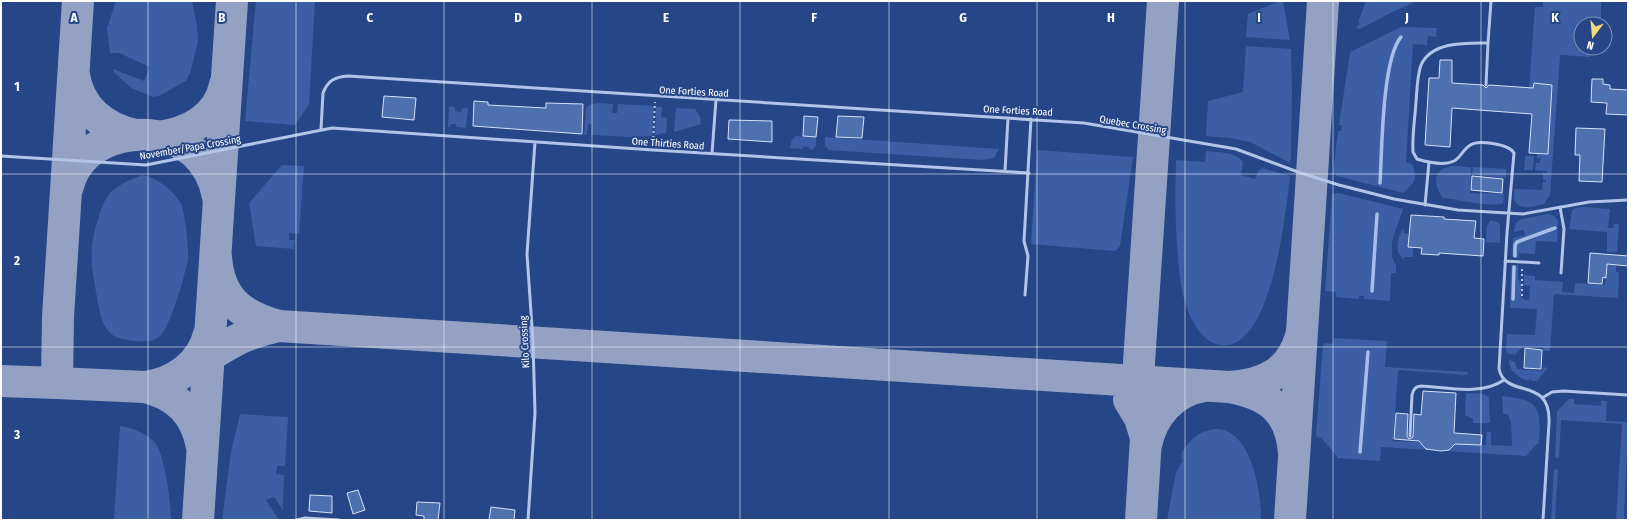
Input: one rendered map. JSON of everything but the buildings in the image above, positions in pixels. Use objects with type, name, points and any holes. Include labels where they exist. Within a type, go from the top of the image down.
[{"type":"lane","points":[[1486,85],[1491,1]]},
{"type":"lane","points":[[1488,43],[1459,42],[1451,44],[1431,54],[1422,64],[1419,76],[1413,152],[1417,159],[1429,162],[1448,163],[1454,161],[1470,145],[1478,143],[1509,147],[1514,153],[1515,157],[1508,214],[1499,364],[1500,372],[1504,380],[1517,387],[1535,392],[1542,398],[1547,406],[1549,416],[1543,520]]},
{"type":"lane","name":"One Forties Road","points":[[321,129],[323,93],[330,80],[348,76],[1058,121]]},
{"type":"lane","points":[[712,153],[716,100]]},
{"type":"lane","points":[[1005,171],[1008,118]]},
{"type":"lane","points":[[1025,295],[1028,256],[1024,241],[1031,119]]},
{"type":"lane","name":"Quebec Crossing","points":[[1058,121],[1084,123],[1243,151],[1298,172],[1339,185],[1425,205],[1458,210],[1523,214],[1589,202],[1628,200]]},
{"type":"lane","name":"One Thirties Road","points":[[308,132],[332,128],[653,150],[1028,173]]},
{"type":"lane","name":"November/Papa Crossing","points":[[1,156],[146,164],[308,132]]},
{"type":"lane","name":"Kilo Crossing","points":[[528,520],[534,420],[533,342],[527,264],[535,142]]},
{"type":"lane","points":[[1425,205],[1429,162]]},
{"type":"lane","points":[[1560,207],[1564,229],[1561,273]]},
{"type":"lane","points":[[1505,261],[1539,263]]},
{"type":"lane","points":[[1410,436],[1412,395],[1416,387],[1475,389],[1492,385],[1504,380]]},
{"type":"lane","points":[[1542,398],[1552,392],[1563,391],[1628,395]]},
{"type":"lane","points":[[297,519],[338,520]]},
{"type":"path","points":[[653,150],[656,96]]},
{"type":"path","points":[[1522,262],[1522,296]]},
{"type":"shaded area","points":[[116,1],[192,1],[197,26],[198,42],[190,73],[186,81],[159,96],[153,97],[131,88],[114,72],[113,69],[144,81],[150,67],[119,53],[110,53],[107,28]]},
{"type":"shaded area","points":[[256,1],[315,1],[309,104],[295,125],[245,121]]},
{"type":"shaded area","points":[[1283,1],[1290,40],[1246,37],[1248,14]]},
{"type":"shaded area","points":[[1366,1],[1411,1],[1413,3],[1360,29],[1356,28],[1360,23],[1358,22]]},
{"type":"shaded area","points":[[1543,1],[1601,1],[1601,16],[1573,16],[1573,56],[1560,55],[1550,195],[1544,204],[1524,207],[1517,204],[1514,200],[1514,189],[1542,190],[1543,182],[1546,182],[1546,180],[1543,180],[1543,173],[1547,173],[1547,171],[1535,170],[1536,163],[1540,163],[1541,158],[1537,158],[1537,153],[1548,154],[1552,85],[1534,83],[1533,88],[1529,88],[1535,7],[1543,7]]},
{"type":"shaded area","points":[[1401,27],[1437,28],[1436,37],[1428,36],[1427,45],[1413,44],[1406,162],[1412,164],[1415,178],[1412,184],[1403,193],[1337,176],[1333,173],[1338,131],[1341,131],[1342,125],[1339,125],[1350,52]]},
{"type":"shaded area","points":[[1246,46],[1291,49],[1292,88],[1290,163],[1250,142],[1231,138],[1206,136],[1208,101],[1243,92]]},
{"type":"shaded area","points":[[598,103],[613,104],[612,113],[617,113],[618,104],[654,106],[652,136],[632,137],[591,135],[592,124],[588,124],[587,135],[584,135],[586,108],[589,105]]},
{"type":"shaded area","points":[[449,106],[455,107],[455,111],[461,112],[462,108],[468,108],[466,128],[456,127],[456,124],[451,124],[450,127],[448,127]]},
{"type":"shaded area","points":[[656,107],[662,107],[661,117],[667,118],[666,133],[655,135]]},
{"type":"shaded area","points":[[676,108],[695,109],[700,117],[701,124],[674,132]]},
{"type":"shaded area","points":[[796,136],[816,137],[816,147],[814,147],[813,150],[809,149],[809,147],[803,146],[803,149],[789,148],[791,141]]},
{"type":"shaded area","points":[[825,137],[999,149],[994,158],[982,160],[828,150],[828,148],[825,147]]},
{"type":"shaded area","points":[[1037,150],[1133,157],[1120,246],[1115,251],[1031,244]]},
{"type":"shaded area","points":[[1206,151],[1227,153],[1241,159],[1243,163],[1241,175],[1255,179],[1258,171],[1262,168],[1290,176],[1280,248],[1263,307],[1251,329],[1235,343],[1216,344],[1200,332],[1192,319],[1184,299],[1179,273],[1175,197],[1176,160],[1205,162]]},
{"type":"shaded area","points":[[1525,156],[1534,156],[1533,170],[1524,170]]},
{"type":"shaded area","points":[[282,165],[304,166],[299,234],[289,233],[289,240],[295,240],[294,249],[256,246],[249,203]]},
{"type":"shaded area","points":[[1452,166],[1471,167],[1470,193],[1504,194],[1503,203],[1483,204],[1443,198],[1437,188],[1436,178],[1441,170]]},
{"type":"shaded area","points":[[1473,167],[1506,169],[1506,178],[1472,174]]},
{"type":"shaded area","points":[[143,175],[154,179],[165,186],[174,194],[181,204],[185,222],[188,253],[187,265],[169,320],[161,335],[151,341],[118,338],[110,333],[104,325],[101,316],[92,266],[93,238],[102,206],[107,197],[118,186]]},
{"type":"shaded area","points":[[1338,193],[1403,209],[1392,241],[1392,257],[1396,266],[1396,273],[1391,273],[1390,301],[1364,299],[1364,296],[1359,296],[1359,299],[1336,297],[1336,292],[1325,291],[1332,194]]},
{"type":"shaded area","points":[[1583,207],[1610,209],[1608,228],[1613,228],[1614,224],[1619,224],[1617,252],[1607,252],[1607,232],[1569,229],[1572,210]]},
{"type":"shaded area","points":[[1549,214],[1558,220],[1557,242],[1536,241],[1535,254],[1519,253],[1519,258],[1512,257],[1513,238],[1525,235],[1524,230],[1514,232],[1517,222],[1521,219]]},
{"type":"shaded area","points":[[1491,220],[1500,225],[1500,243],[1486,242],[1487,226]]},
{"type":"shaded area","points":[[1403,228],[1404,233],[1409,234],[1408,247],[1413,247],[1413,257],[1404,257],[1404,260],[1398,253],[1398,240]]},
{"type":"shaded area","points":[[1607,254],[1617,255],[1616,272],[1619,272],[1618,298],[1554,294],[1550,351],[1543,351],[1543,347],[1522,347],[1515,355],[1508,354],[1506,351],[1507,334],[1535,335],[1537,309],[1510,308],[1511,265],[1518,265],[1518,280],[1521,281],[1521,298],[1524,298],[1524,300],[1529,300],[1530,286],[1524,285],[1524,275],[1535,276],[1535,280],[1563,282],[1562,292],[1574,293],[1575,283],[1605,285]]},
{"type":"shaded area","points":[[1334,338],[1387,341],[1385,367],[1468,372],[1467,375],[1398,370],[1393,441],[1486,445],[1487,431],[1491,433],[1491,445],[1512,446],[1511,422],[1508,414],[1503,414],[1502,396],[1525,400],[1536,408],[1540,422],[1539,444],[1537,444],[1526,456],[1381,447],[1380,461],[1337,458],[1337,456],[1320,437],[1318,438],[1316,435],[1323,345],[1325,343],[1333,344]]},
{"type":"shaded area","points":[[1509,360],[1515,362],[1517,369],[1542,371],[1543,367],[1548,368],[1537,381],[1529,379],[1529,381],[1515,374],[1509,364]]},
{"type":"shaded area","points":[[1466,393],[1483,394],[1489,397],[1490,423],[1473,423],[1473,419],[1465,415]]},
{"type":"shaded area","points":[[1569,399],[1574,399],[1574,404],[1601,406],[1601,401],[1607,401],[1606,421],[1628,422],[1624,520],[1616,520],[1622,424],[1561,420],[1559,458],[1555,457],[1557,411]]},
{"type":"shaded area","points":[[240,414],[288,417],[285,466],[277,466],[276,474],[284,475],[283,510],[274,497],[266,500],[279,520],[222,520],[231,452]]},
{"type":"shaded area","points":[[120,426],[140,432],[156,444],[165,469],[169,492],[171,520],[114,520]]},
{"type":"shaded area","points":[[1214,429],[1227,431],[1237,438],[1245,449],[1252,463],[1256,479],[1261,508],[1261,520],[1167,520],[1176,472],[1183,460],[1181,458],[1181,454],[1194,438],[1203,432]]},
{"type":"shaded area","points":[[1554,469],[1558,470],[1555,520],[1551,520]]},
{"type":"waterway","points":[[1380,183],[1384,106],[1387,84],[1395,48],[1401,37]]},
{"type":"waterway","points":[[1372,291],[1377,214]]},
{"type":"waterway","points":[[1515,256],[1515,245],[1517,242],[1555,228]]},
{"type":"waterway","points":[[1513,299],[1514,267]]},
{"type":"waterway","points":[[1360,452],[1368,352]]},
{"type":"taxiway","points":[[1,381],[57,383],[58,317],[78,1]]},
{"type":"taxiway","points":[[198,520],[232,1]]},
{"type":"taxiway","points":[[1140,418],[1137,393],[1163,1]]},
{"type":"taxiway","points":[[1290,520],[1323,1]]},
{"type":"taxiway","points":[[74,75],[81,97],[94,115],[103,122],[123,132],[135,135]]},
{"type":"taxiway","points":[[158,137],[181,132],[200,122],[209,115],[216,106],[225,85]]},
{"type":"taxiway","points":[[68,186],[76,168],[88,154],[103,144],[121,137],[140,135],[159,136],[178,142],[194,152],[210,173],[215,184],[218,197]]},
{"type":"taxiway","points":[[216,257],[222,284],[234,303],[253,317],[279,326],[1229,387],[1256,394],[1275,407],[1283,416],[1288,426],[1292,438],[1294,453]]},
{"type":"taxiway","points":[[195,365],[244,336],[279,326]]},
{"type":"taxiway","points":[[57,383],[145,387],[156,385],[177,376],[194,363],[205,345],[209,334]]},
{"type":"taxiway","points":[[1229,387],[1254,383],[1275,374],[1291,359],[1301,336]]},
{"type":"taxiway","points":[[1146,445],[1153,424],[1166,406],[1183,393],[1204,386]]},
{"type":"taxiway","points":[[145,387],[167,395],[183,407],[195,424],[202,447]]},
{"type":"taxiway","points":[[1129,400],[1140,418],[1146,438],[1141,520]]}]
